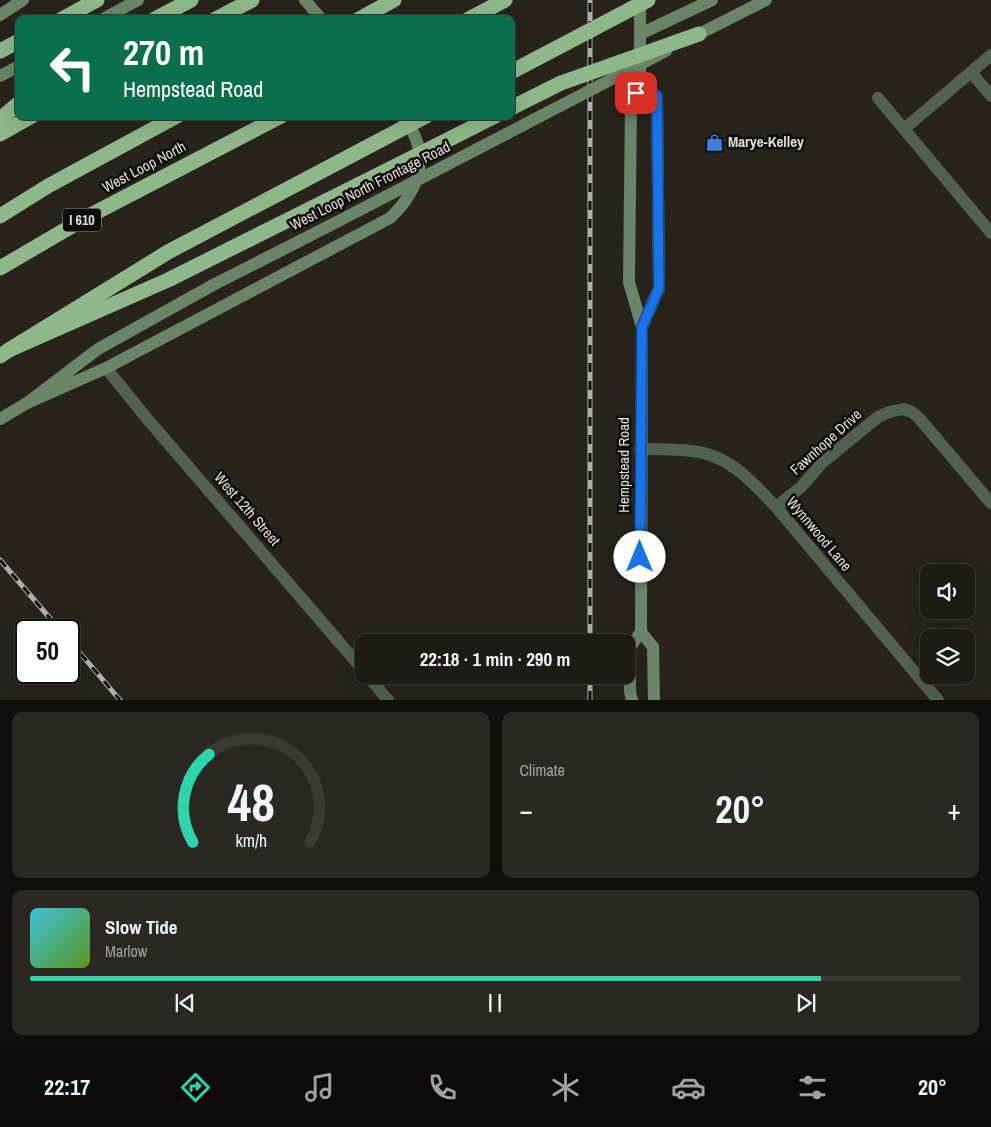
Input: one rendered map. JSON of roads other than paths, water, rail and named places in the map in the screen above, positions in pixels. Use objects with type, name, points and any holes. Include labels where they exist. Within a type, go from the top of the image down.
[{"type":"highway","points":[[69,15],[97,0]]},
{"type":"highway","points":[[163,15],[191,0]]},
{"type":"highway","points":[[224,15],[252,0]]},
{"type":"highway","points":[[366,15],[394,0]]},
{"type":"highway","points":[[477,15],[505,0]]},
{"type":"highway","points":[[515,70],[648,0]]},
{"type":"highway","points":[[515,106],[561,83],[699,34]]},
{"type":"highway","points":[[0,51],[15,43]]},
{"type":"highway","points":[[0,119],[15,106]]},
{"type":"highway","points":[[0,134],[25,120]]},
{"type":"highway","name":"West Loop North","points":[[0,216],[48,186],[170,120]]},
{"type":"highway","name":"West Loop North","points":[[0,268],[90,216],[273,120]]},
{"type":"highway","points":[[4,353],[168,252],[418,120]]},
{"type":"highway","points":[[4,353],[168,280],[487,120]]},
{"type":"main road","points":[[0,15],[23,0]]},
{"type":"main road","points":[[110,15],[138,0]]},
{"type":"main road","points":[[305,0],[318,15]]},
{"type":"main road","name":"Hempstead Road","points":[[640,0],[640,84],[631,103],[629,282],[642,327],[640,449],[641,632],[653,647],[654,700]]},
{"type":"main road","points":[[640,34],[712,0]]},
{"type":"main road","name":"West Loop North Frontage Road","points":[[0,419],[27,403],[98,349],[213,285],[766,0]]},
{"type":"main road","points":[[0,76],[15,68]]},
{"type":"main road","name":"Hempstead Road","points":[[640,84],[657,96],[659,288],[642,327]]},
{"type":"main road","points":[[27,403],[106,368],[390,218],[409,198],[420,169],[418,144],[404,120]]},
{"type":"main road","name":"Hempstead Road","points":[[632,700],[630,692],[630,646],[641,632]]},
{"type":"street","points":[[904,129],[991,55]]},
{"type":"street","points":[[971,72],[991,96]]},
{"type":"street","points":[[878,98],[991,234]]},
{"type":"street","name":"West 12th Street","points":[[106,368],[149,421],[355,661]]},
{"type":"street","name":"Fawnhope Drive","points":[[776,507],[801,487],[823,462],[864,428],[889,412],[903,409],[912,412],[919,418],[991,503]]},
{"type":"street","name":"Wynnwood Lane","points":[[640,449],[693,451],[720,459],[751,480],[776,507],[938,700]]},
{"type":"street","points":[[375,684],[388,700]]},
{"type":"railway","points":[[590,0],[590,634]]},
{"type":"railway","points":[[0,560],[51,619]]},
{"type":"railway","points":[[80,653],[120,700]]},
{"type":"railway","points":[[590,684],[590,700]]},
{"type":"place","name":"Marye-Kelley","points":[[714,142]]}]
